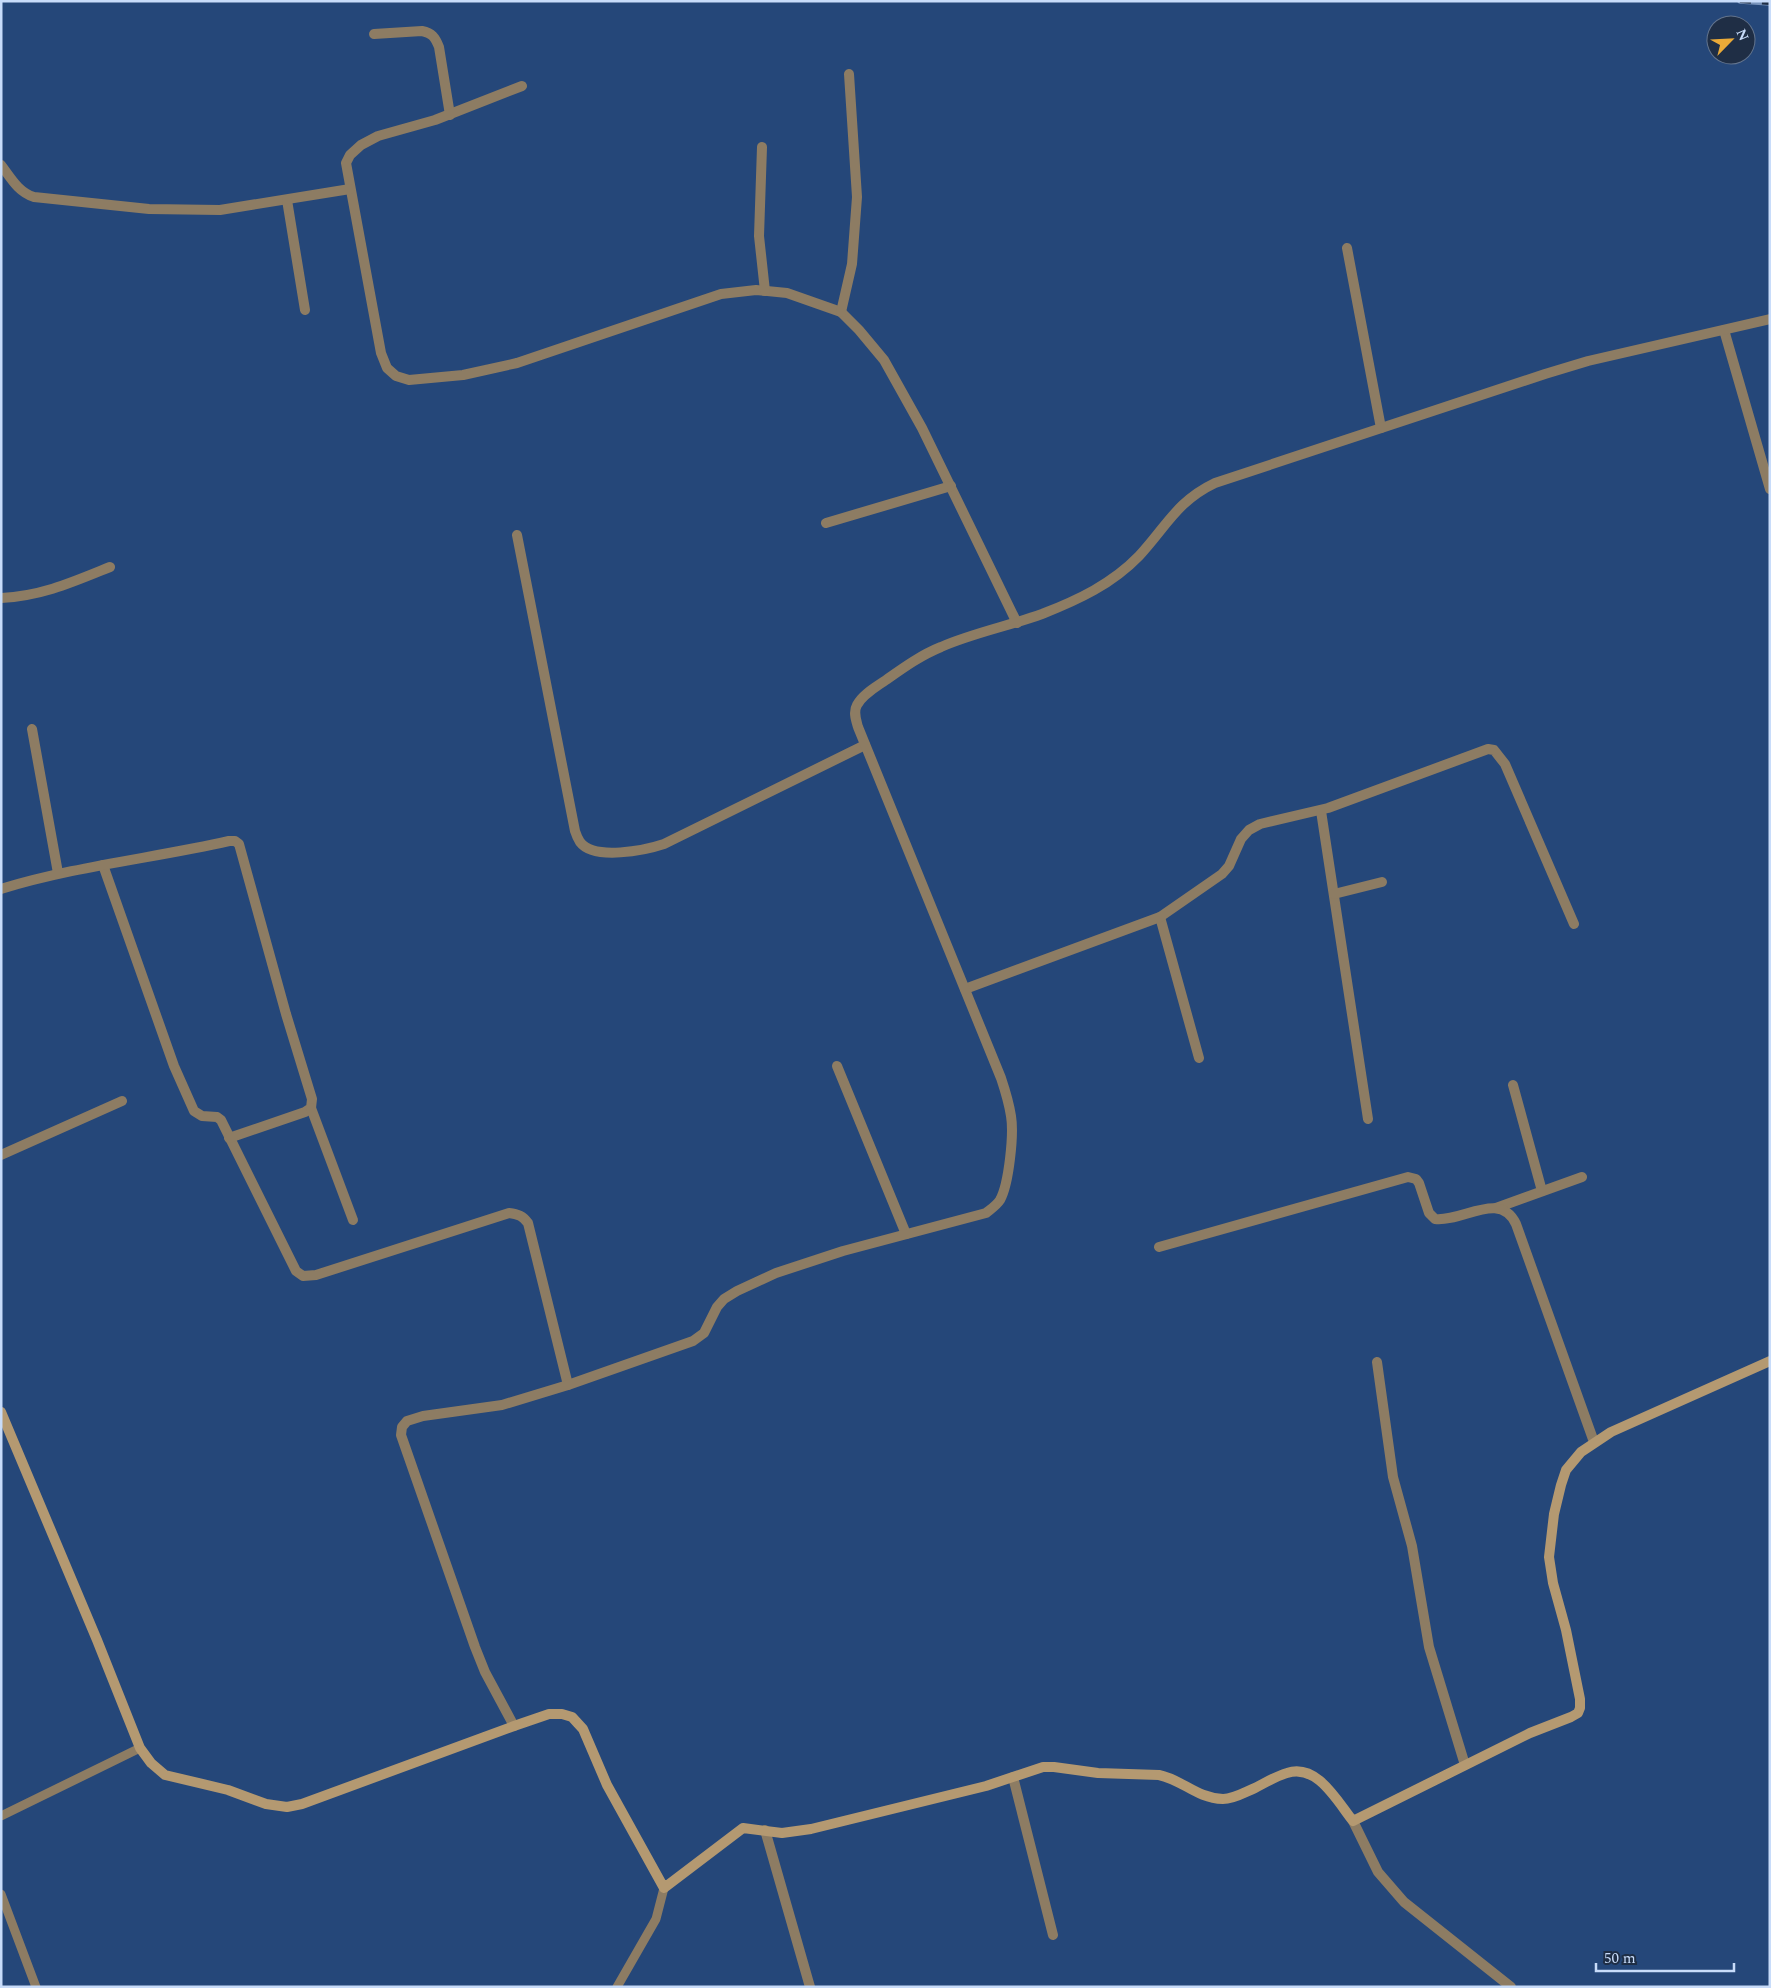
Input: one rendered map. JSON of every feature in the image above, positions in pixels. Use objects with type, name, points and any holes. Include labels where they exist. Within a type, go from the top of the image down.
[{"type":"street","points":[[374,34],[422,31],[430,32],[436,38],[450,115]]},
{"type":"street","points":[[841,312],[852,264],[857,197],[849,74]]},
{"type":"street","points":[[522,86],[450,115],[378,136],[361,145],[350,155],[346,163],[380,353],[387,368],[396,376],[409,380],[464,375],[516,363],[721,294],[756,290],[787,293],[841,312],[884,360],[922,428],[1017,623]]},
{"type":"street","points":[[762,147],[759,236],[765,291]]},
{"type":"street","points":[[1,165],[18,188],[34,197],[149,209],[220,210],[350,188]]},
{"type":"street","points":[[287,200],[305,310]]},
{"type":"street","points":[[1347,248],[1381,428]]},
{"type":"street","points":[[514,1726],[485,1672],[466,1622],[401,1435],[402,1427],[408,1421],[423,1416],[502,1406],[568,1386],[699,1339],[717,1308],[724,1299],[737,1290],[776,1273],[843,1251],[986,1212],[1000,1201],[1006,1187],[1012,1137],[1011,1116],[1001,1078],[865,745],[855,717],[856,706],[867,694],[918,658],[941,647],[1017,623],[1100,588],[1120,574],[1139,556],[1179,507],[1202,489],[1560,369],[1770,319]]},
{"type":"street","points":[[1724,330],[1770,489]]},
{"type":"street","points":[[826,523],[950,486]]},
{"type":"street","points":[[518,535],[575,831],[580,843],[591,849],[630,853],[664,844],[865,745]]},
{"type":"street","points":[[1,598],[24,597],[50,591],[110,567]]},
{"type":"street","points":[[32,729],[58,874]]},
{"type":"street","points":[[965,989],[1160,917],[1222,874],[1241,839],[1249,830],[1271,821],[1321,811],[1481,751],[1494,750],[1505,764],[1574,924]]},
{"type":"street","points":[[1321,811],[1368,1118]]},
{"type":"street","points":[[1,889],[58,874],[178,853],[229,841],[235,841],[239,844],[286,1014],[312,1099],[311,1108],[353,1220]]},
{"type":"street","points":[[103,865],[174,1066],[194,1111],[202,1116],[217,1117],[296,1271],[303,1276],[316,1275],[509,1213],[517,1214],[524,1217],[528,1223],[568,1386]]},
{"type":"street","points":[[1334,894],[1382,882]]},
{"type":"street","points":[[1160,917],[1199,1058]]},
{"type":"street","points":[[837,1066],[906,1234]]},
{"type":"street","points":[[1513,1085],[1542,1191]]},
{"type":"street","points":[[1,1155],[122,1101]]},
{"type":"street","points":[[229,1138],[306,1112],[311,1108]]},
{"type":"street","points":[[1159,1247],[1408,1177],[1416,1179],[1419,1183],[1430,1213],[1435,1219],[1503,1209],[1509,1212],[1516,1224],[1594,1442]]},
{"type":"street","points":[[1493,1209],[1582,1177]]},
{"type":"street","points":[[1353,1821],[1530,1733],[1571,1718],[1578,1713],[1580,1708],[1566,1630],[1553,1583],[1549,1557],[1554,1514],[1566,1470],[1581,1452],[1594,1442],[1628,1423],[1770,1361]]},
{"type":"street","points":[[1377,1362],[1393,1477],[1412,1546],[1430,1646],[1465,1765]]},
{"type":"street","points":[[1,1412],[97,1640],[140,1748],[150,1763],[165,1775],[228,1790],[266,1804],[287,1807],[302,1804],[549,1714],[562,1714],[572,1717],[582,1729],[607,1785],[664,1888],[743,1828],[782,1833],[811,1829],[986,1786],[1037,1769],[1054,1767],[1098,1773],[1167,1776],[1199,1795],[1225,1799],[1287,1773],[1299,1771],[1310,1774],[1320,1781],[1353,1821],[1378,1872],[1404,1902],[1510,1987]]},
{"type":"street","points":[[1013,1777],[1054,1935]]},
{"type":"street","points":[[765,1830],[810,1987]]},
{"type":"lane","points":[[1,1816],[140,1748]]},
{"type":"lane","points":[[617,1987],[656,1919],[664,1888]]},
{"type":"lane","points":[[1,1894],[36,1987]]},
{"type":"railway","points":[[1740,1],[1770,3]]}]
